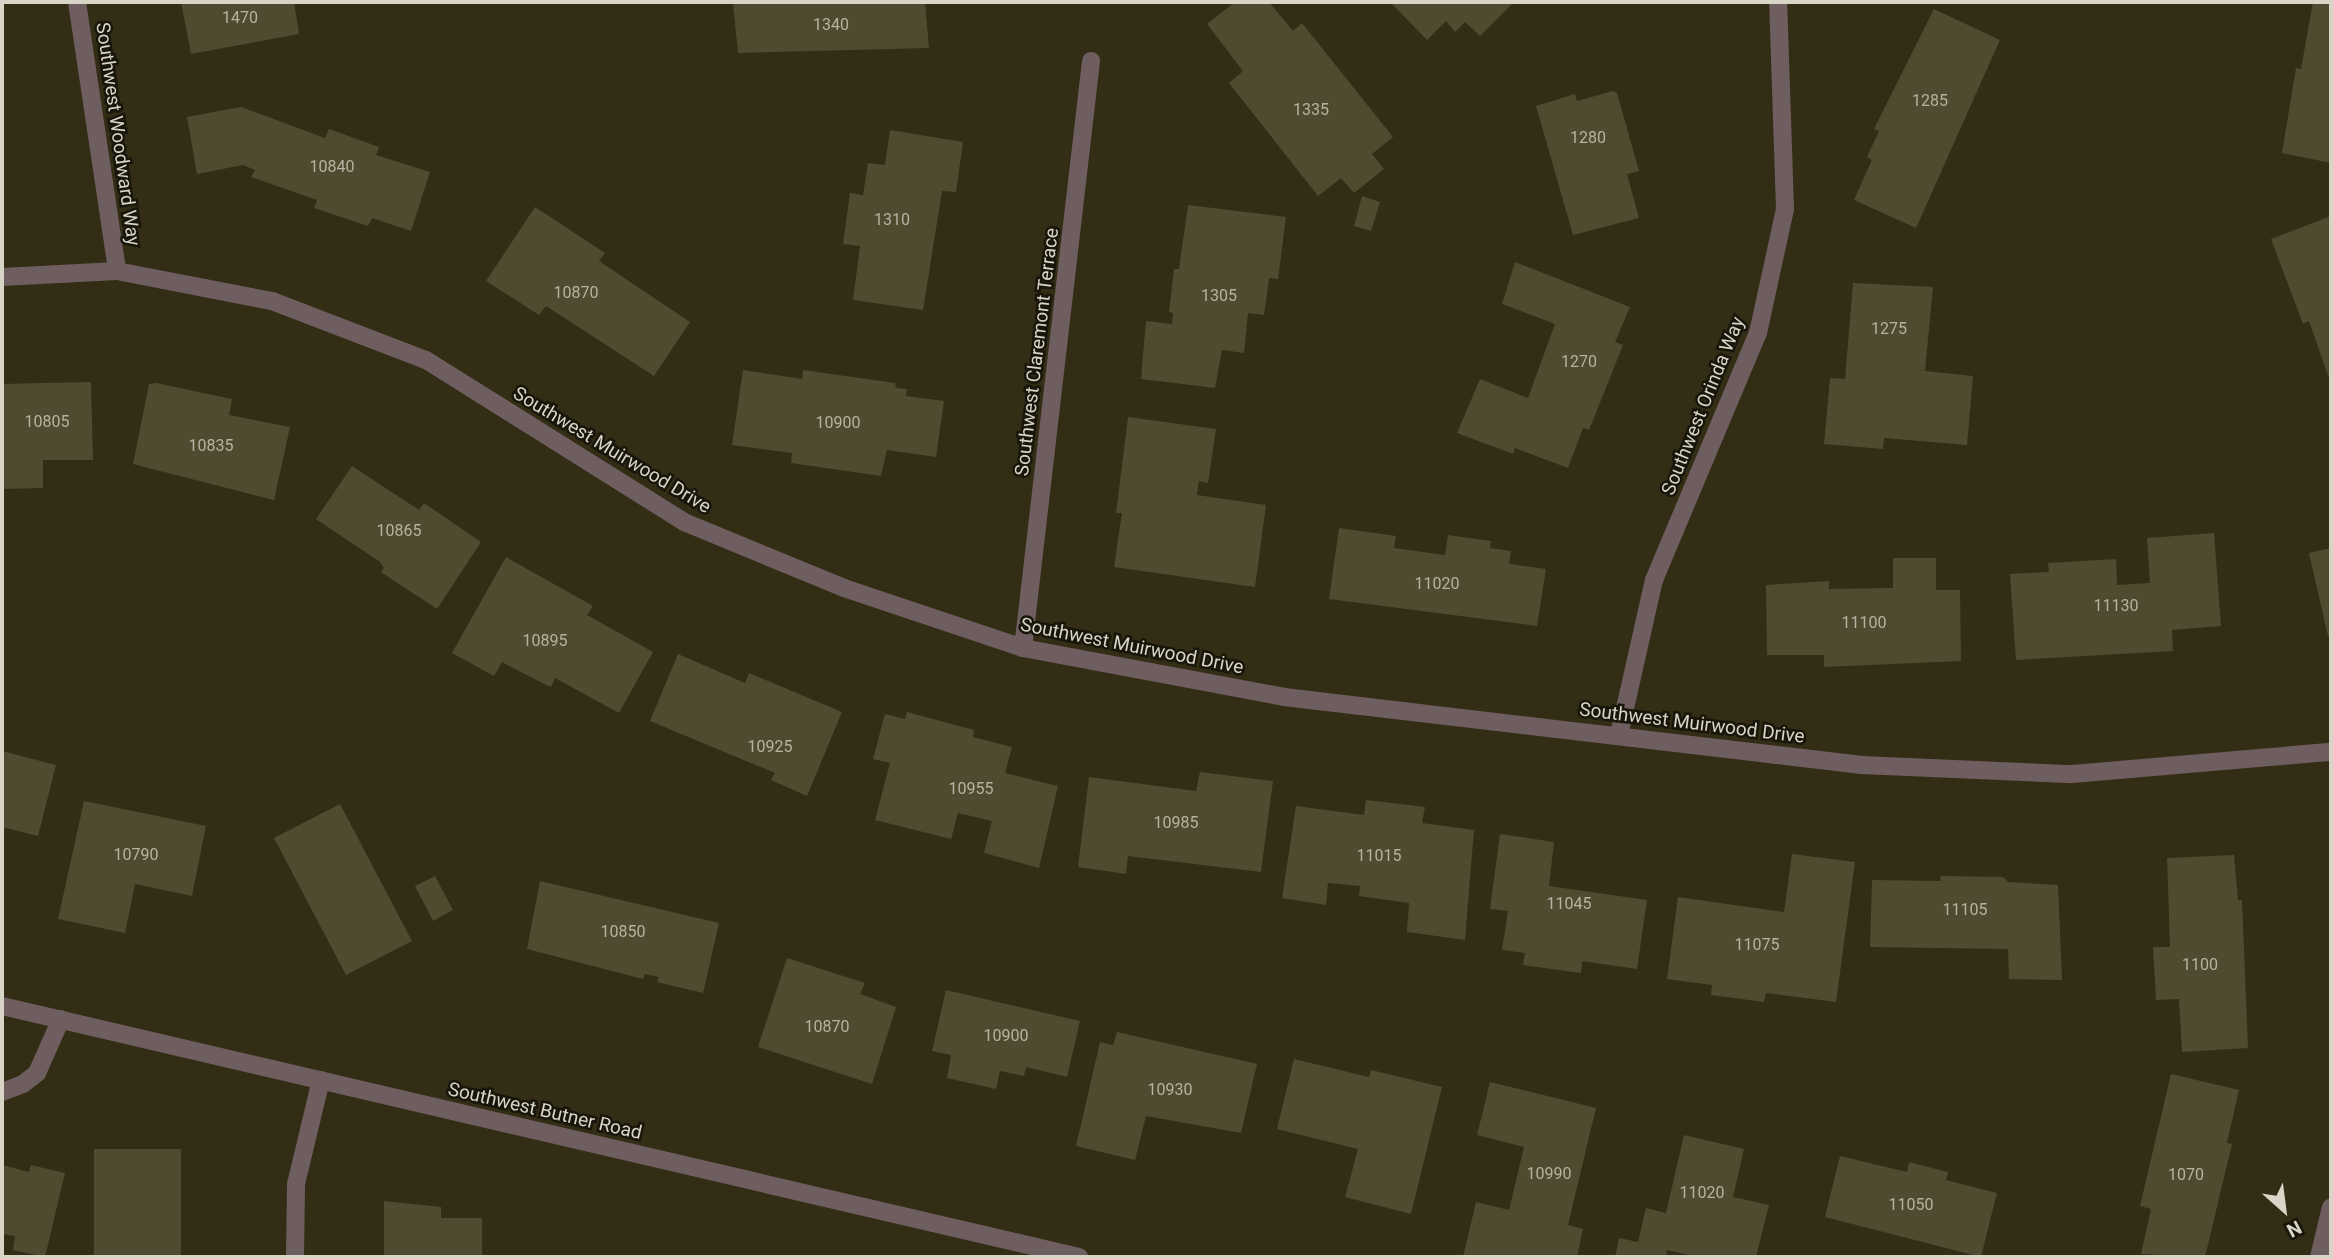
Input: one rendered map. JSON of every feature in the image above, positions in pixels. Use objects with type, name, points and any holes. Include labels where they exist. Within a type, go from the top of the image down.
[{"type":"street","name":"Southwest Woodward Way","points":[[77,2],[117,271]]},
{"type":"street","name":"Southwest Orinda Way","points":[[1619,736],[1654,580],[1758,333],[1780,233],[1785,209],[1778,2]]},
{"type":"street","name":"Southwest Claremont Terrace","points":[[1023,648],[1091,61]]},
{"type":"street","name":"Southwest Muirwood Drive","points":[[2,277],[117,271],[272,301],[426,360],[684,522],[844,589],[1023,648],[1284,697],[1862,765],[2072,774],[2331,752]]},
{"type":"street","name":"Southwest Butner Road","points":[[2,1006],[1079,1257]]},
{"type":"street","points":[[2,1092],[23,1084],[37,1073],[61,1019]]},
{"type":"street","points":[[295,1257],[296,1184],[321,1080]]},
{"type":"street","points":[[2319,1257],[2331,1207]]},
{"type":"building","points":[[181,2],[294,2],[299,34],[191,54]]},
{"type":"building","points":[[733,2],[925,2],[929,48],[738,53]]},
{"type":"building","points":[[1235,2],[1269,2],[1293,31],[1302,23],[1393,137],[1372,154],[1384,169],[1354,193],[1341,178],[1318,196],[1229,83],[1243,71],[1207,24]]},
{"type":"building","points":[[1390,2],[1514,2],[1480,36],[1465,22],[1455,32],[1446,21],[1427,40]]},
{"type":"building","points":[[2313,2],[2331,2],[2331,163],[2282,153],[2296,68],[2301,69]]},
{"type":"building","points":[[1934,9],[2000,40],[1916,228],[1854,200],[1872,160],[1867,157],[1879,131],[1874,129]]},
{"type":"building","points":[[1613,91],[1617,93],[1639,171],[1627,174],[1639,218],[1573,235],[1536,106],[1575,94],[1577,101]]},
{"type":"building","points":[[241,107],[325,138],[329,129],[379,147],[376,155],[430,172],[411,231],[372,218],[368,226],[314,208],[317,200],[251,177],[255,170],[243,165],[197,174],[187,117]]},
{"type":"building","points":[[890,130],[963,142],[956,192],[942,191],[923,310],[853,300],[860,246],[843,244],[850,193],[863,195],[868,163],[885,165]]},
{"type":"building","points":[[1362,196],[1380,202],[1371,231],[1354,226]]},
{"type":"building","points":[[1188,205],[1286,217],[1278,279],[1269,278],[1264,315],[1248,313],[1244,353],[1222,350],[1215,388],[1141,379],[1146,321],[1172,324],[1173,313],[1169,312],[1174,269],[1179,269]]},
{"type":"building","points":[[535,207],[605,253],[599,261],[690,322],[654,376],[546,306],[539,315],[486,281]]},
{"type":"building","points":[[2331,216],[2331,384],[2309,321],[2303,324],[2271,239]]},
{"type":"building","points":[[1515,262],[1630,307],[1615,342],[1623,345],[1589,430],[1583,428],[1568,468],[1515,448],[1513,454],[1457,433],[1480,379],[1528,398],[1555,324],[1502,304]]},
{"type":"building","points":[[1853,283],[1933,287],[1925,371],[1973,376],[1967,445],[1884,438],[1883,449],[1824,444],[1830,378],[1845,379]]},
{"type":"building","points":[[743,370],[802,379],[803,370],[895,383],[896,388],[907,389],[906,396],[944,401],[936,457],[887,450],[881,476],[791,463],[792,453],[732,445]]},
{"type":"building","points":[[91,382],[93,460],[43,460],[43,488],[2,489],[2,384]]},
{"type":"building","points":[[156,383],[232,399],[229,415],[290,427],[274,500],[133,464],[149,384]]},
{"type":"building","points":[[1128,417],[1216,429],[1208,483],[1199,481],[1197,495],[1266,505],[1255,587],[1114,567],[1122,513],[1116,513]]},
{"type":"building","points":[[352,466],[419,510],[424,503],[481,542],[437,609],[381,572],[384,568],[380,562],[316,519]]},
{"type":"building","points":[[1339,528],[1396,536],[1394,548],[1445,555],[1448,535],[1491,541],[1490,548],[1511,551],[1509,564],[1546,569],[1537,626],[1329,599]]},
{"type":"building","points":[[2214,533],[2221,626],[2172,630],[2173,651],[2016,660],[2010,574],[2049,572],[2048,563],[2116,559],[2117,585],[2150,583],[2147,538]]},
{"type":"building","points":[[2331,548],[2331,635],[2328,636],[2309,553]]},
{"type":"building","points":[[506,557],[593,606],[587,615],[653,652],[619,713],[555,678],[551,687],[502,662],[494,676],[452,653]]},
{"type":"building","points":[[1893,558],[1936,558],[1936,590],[1960,590],[1961,661],[1824,667],[1824,655],[1767,655],[1766,585],[1829,581],[1829,589],[1893,588]]},
{"type":"building","points":[[678,654],[745,683],[749,673],[842,712],[807,796],[771,780],[775,773],[650,721]]},
{"type":"building","points":[[907,712],[974,730],[973,737],[1012,747],[1005,773],[1058,786],[1039,868],[984,853],[992,821],[958,813],[951,839],[875,820],[890,763],[873,759],[885,714],[905,719]]},
{"type":"building","points":[[2,751],[56,765],[38,836],[2,827]]},
{"type":"building","points":[[1200,772],[1273,781],[1261,872],[1128,856],[1126,874],[1078,867],[1089,777],[1196,791]]},
{"type":"building","points":[[1366,800],[1425,807],[1422,823],[1474,830],[1465,940],[1407,932],[1409,903],[1359,896],[1360,886],[1328,883],[1326,905],[1282,898],[1296,806],[1364,815]]},
{"type":"building","points":[[84,801],[206,826],[192,896],[135,884],[125,933],[58,919]]},
{"type":"building","points":[[340,804],[412,941],[346,975],[274,838]]},
{"type":"building","points":[[1500,834],[1554,842],[1549,886],[1647,900],[1637,969],[1582,961],[1581,973],[1523,965],[1525,953],[1502,950],[1508,911],[1490,909]]},
{"type":"building","points":[[1792,854],[1855,862],[1836,1002],[1766,993],[1764,1002],[1711,995],[1712,985],[1667,979],[1678,897],[1784,912]]},
{"type":"building","points":[[2234,855],[2238,900],[2242,900],[2248,1048],[2182,1052],[2179,999],[2156,1000],[2153,947],[2170,947],[2167,858]]},
{"type":"building","points":[[435,876],[453,910],[433,921],[415,886]]},
{"type":"building","points":[[1940,876],[2003,877],[2008,882],[2058,885],[2062,980],[2009,979],[2008,949],[1870,947],[1872,880],[1941,881]]},
{"type":"building","points":[[540,881],[719,923],[703,993],[657,982],[659,977],[645,974],[643,979],[527,949]]},
{"type":"building","points":[[787,958],[865,983],[860,994],[896,1007],[872,1084],[758,1047]]},
{"type":"building","points":[[946,990],[1080,1021],[1067,1077],[1026,1067],[1024,1076],[1000,1071],[996,1089],[947,1078],[951,1055],[932,1051]]},
{"type":"building","points":[[1117,1032],[1257,1064],[1241,1133],[1146,1116],[1135,1160],[1076,1146],[1100,1042],[1113,1045]]},
{"type":"building","points":[[1294,1059],[1369,1077],[1371,1070],[1442,1087],[1411,1214],[1345,1197],[1358,1149],[1277,1129]]},
{"type":"building","points":[[2171,1074],[2239,1090],[2227,1143],[2232,1144],[2205,1257],[2141,1254],[2151,1209],[2140,1206]]},
{"type":"building","points":[[1490,1082],[1596,1108],[1568,1225],[1583,1229],[1577,1257],[1463,1257],[1476,1202],[1509,1210],[1524,1147],[1477,1135]]},
{"type":"building","points":[[1684,1135],[1744,1149],[1733,1197],[1769,1205],[1756,1257],[1697,1257],[1667,1250],[1666,1257],[1615,1257],[1619,1238],[1638,1242],[1646,1208],[1666,1213]]},
{"type":"building","points":[[94,1149],[181,1149],[181,1257],[94,1257]]},
{"type":"building","points":[[1840,1156],[1907,1172],[1909,1162],[1948,1172],[1946,1180],[1997,1193],[1981,1257],[1825,1217]]},
{"type":"building","points":[[2,1165],[29,1172],[31,1165],[65,1173],[45,1257],[13,1250],[15,1236],[2,1234]]},
{"type":"building","points":[[384,1201],[441,1207],[441,1218],[482,1218],[482,1257],[384,1257]]}]
